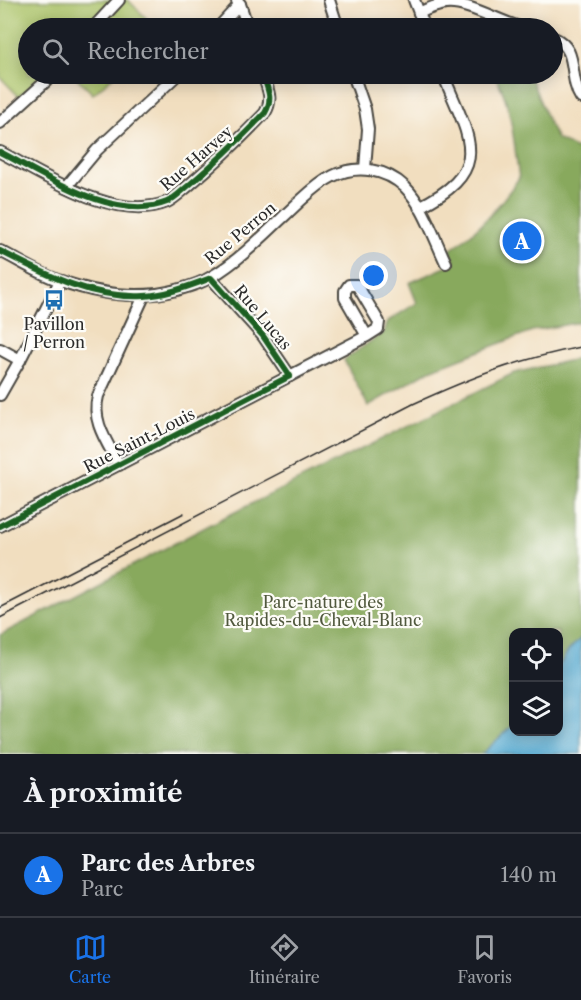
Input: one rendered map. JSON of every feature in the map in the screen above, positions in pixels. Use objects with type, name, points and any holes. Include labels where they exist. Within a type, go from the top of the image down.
[{"type":"street","points":[[102,18],[119,0]]},
{"type":"street","points":[[329,0],[335,18]]},
{"type":"street","points":[[414,0],[421,18]]},
{"type":"street","points":[[226,18],[238,2]]},
{"type":"street","points":[[238,2],[244,18]]},
{"type":"street","points":[[419,13],[447,4],[457,4],[492,18]]},
{"type":"street","points":[[563,42],[572,50],[575,58],[577,91],[581,98]]},
{"type":"street","points":[[0,123],[43,84]]},
{"type":"street","points":[[67,186],[97,150],[167,84]]},
{"type":"street","name":"Rue Harvey","points":[[0,152],[103,202],[130,207],[152,207],[169,202],[201,175],[265,113],[270,104],[266,84]]},
{"type":"street","points":[[356,84],[365,110],[368,129],[366,169]]},
{"type":"street","points":[[419,207],[456,184],[470,158],[468,137],[447,84]]},
{"type":"street","name":"Rue Perron","points":[[0,251],[60,281],[106,293],[144,296],[177,290],[210,278],[243,253],[320,184],[335,175],[351,170],[366,169],[383,172],[406,188],[419,207],[446,262]]},
{"type":"street","name":"Rue Lucas","points":[[210,278],[263,336],[290,376]]},
{"type":"street","points":[[0,395],[21,360],[60,281]]},
{"type":"street","points":[[119,465],[96,420],[95,407],[144,296]]},
{"type":"street","name":"Rue Saint-Louis","points":[[0,526],[367,336]]},
{"type":"street","points":[[0,349],[21,360]]},
{"type":"green space","points":[[0,0],[128,0],[146,18],[18,18],[18,84],[43,84],[24,102],[0,77]]},
{"type":"green space","points":[[83,84],[104,84],[93,94]]},
{"type":"green space","points":[[499,84],[533,84],[557,139],[581,151],[581,322],[532,331],[430,370],[368,406],[344,360],[384,332],[388,321],[417,303],[409,283],[455,263],[450,250],[488,217],[519,178],[514,138]]},
{"type":"green space","name":"Parc-nature des Rapides-du-Cheval-Blanc","points":[[581,358],[581,651],[563,672],[563,628],[509,628],[509,729],[482,754],[0,754],[0,635],[219,520],[514,373]]},
{"type":"water","points":[[581,638],[581,754],[482,754],[509,729],[509,736],[563,736],[563,659]]},
{"type":"tram line","points":[[0,618],[413,404],[495,370],[536,357],[581,347]]},
{"type":"tram line","points":[[0,608],[184,513]]},
{"type":"cycle path","points":[[0,152],[81,194],[103,201],[125,206],[147,207],[167,202],[208,168],[265,113],[269,103],[266,84]]},
{"type":"cycle path","points":[[0,251],[69,283],[124,296],[161,294],[211,278],[263,336],[290,376],[0,526]]},
{"type":"place","name":"Parc des Arbres","points":[[522,241]]},
{"type":"place","name":"Pavillon / Perron","points":[[54,300]]}]
